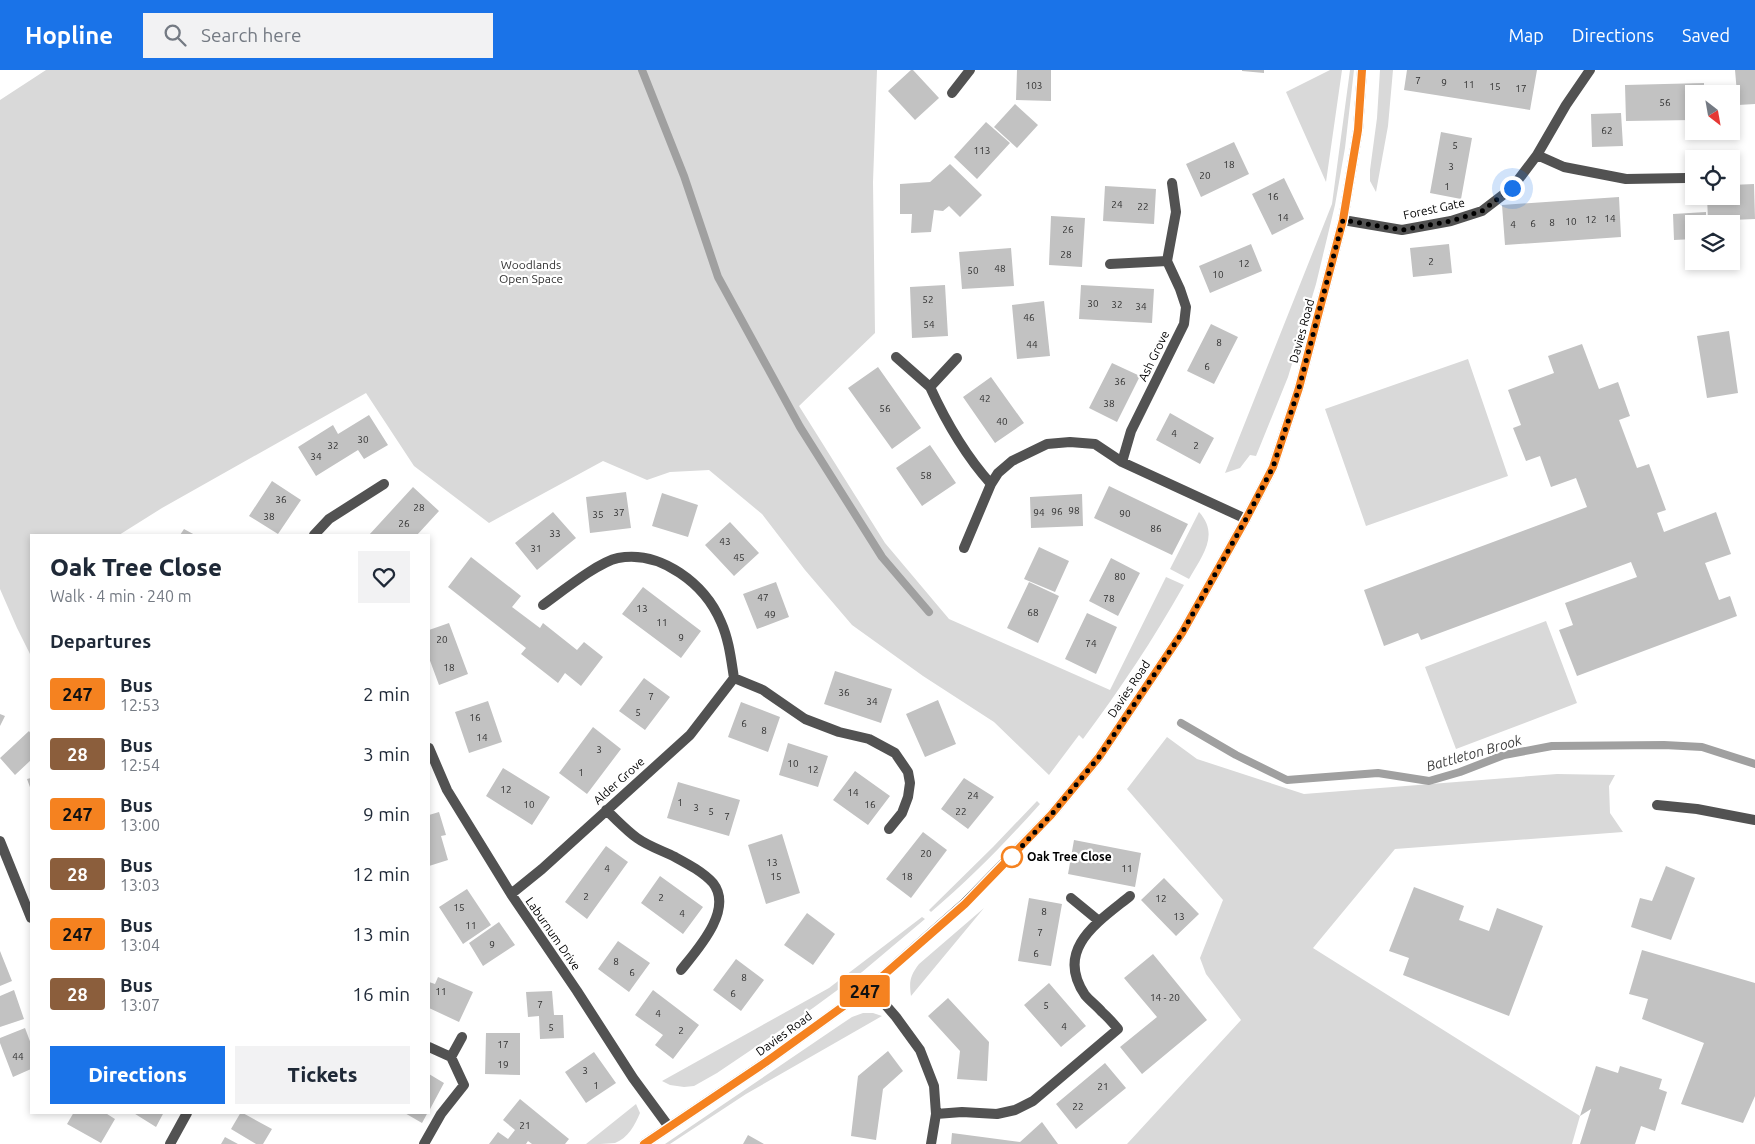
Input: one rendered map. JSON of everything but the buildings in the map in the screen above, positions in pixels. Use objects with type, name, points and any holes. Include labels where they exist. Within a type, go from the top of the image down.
[{"type":"street","points":[[952,94],[970,70]]},
{"type":"street","name":"Davies Road","points":[[644,1144],[766,1062],[870,987],[965,904],[1051,815],[1099,757],[1182,633],[1273,467],[1299,388],[1343,220],[1358,130],[1362,70]]},
{"type":"street","name":"Forest Gate","points":[[1343,220],[1402,230],[1451,221],[1482,211],[1512,188],[1537,155],[1566,105],[1590,70]]},
{"type":"street","points":[[1537,155],[1564,167],[1626,179],[1685,178]]},
{"type":"street","points":[[1110,264],[1167,261],[1176,212],[1172,183]]},
{"type":"street","name":"Ash Grove","points":[[1122,462],[1131,431],[1184,324],[1186,307],[1167,261]]},
{"type":"street","points":[[896,357],[930,386],[944,417],[976,468],[991,484]]},
{"type":"street","points":[[930,386],[958,358]]},
{"type":"street","points":[[964,548],[998,472],[1012,461],[1047,444],[1070,442],[1095,444],[1122,462],[1246,519]]},
{"type":"street","points":[[315,534],[329,519],[384,484]]},
{"type":"street","points":[[542,605],[602,565],[616,558],[633,557],[659,561],[684,576],[710,600],[721,622],[728,639],[734,678],[763,690],[805,719],[839,732],[869,739],[895,753],[908,772],[910,783],[902,814],[889,829]]},
{"type":"street","name":"Alder Grove","points":[[511,894],[542,869],[690,734],[734,678]]},
{"type":"street","name":"Laburnum Drive","points":[[430,750],[447,790],[511,894],[578,991],[634,1078],[670,1127]]},
{"type":"street","points":[[1657,805],[1697,808],[1755,820]]},
{"type":"street","points":[[606,810],[638,838],[689,865],[708,878],[714,885],[720,900],[718,914],[708,933],[680,970]]},
{"type":"street","points":[[0,841],[30,916]]},
{"type":"street","points":[[936,1114],[962,1112],[997,1114],[1015,1110],[1033,1101],[1118,1029],[1086,996],[1074,971],[1075,957],[1080,941],[1099,921],[1130,896]]},
{"type":"street","points":[[1071,898],[1099,921]]},
{"type":"street","points":[[870,987],[896,1017],[920,1050],[934,1086],[936,1114],[931,1144]]},
{"type":"street","points":[[451,1058],[462,1037]]},
{"type":"street","points":[[424,1144],[441,1114],[464,1085],[451,1058],[430,1047]]},
{"type":"street","points":[[170,1144],[187,1114]]},
{"type":"green space","name":"Woodlands Open Space","points":[[46,70],[877,70],[873,182],[875,333],[799,406],[885,543],[949,619],[1110,690],[1166,577],[1184,585],[1148,644],[1083,739],[1079,735],[1049,775],[994,722],[923,676],[852,625],[805,570],[762,514],[709,470],[670,472],[647,480],[603,461],[489,523],[414,466],[366,393],[162,508],[121,534],[30,534],[30,654],[0,589],[0,100]]},
{"type":"green space","points":[[1330,70],[1342,70],[1326,182],[1286,92]]},
{"type":"green space","points":[[1350,70],[1354,70],[1345,148],[1335,205],[1316,284],[1288,377],[1256,456],[1250,455],[1240,468],[1225,473],[1332,204]]},
{"type":"green space","points":[[1380,70],[1393,70],[1388,126],[1376,192],[1370,181],[1370,170],[1377,118]]},
{"type":"green space","points":[[1468,359],[1508,476],[1366,526],[1325,409]]},
{"type":"green space","points":[[1199,512],[1208,529],[1207,546],[1189,579],[1170,569]]},
{"type":"green space","points":[[1546,621],[1577,703],[1456,749],[1425,667]]},
{"type":"green space","points":[[1167,737],[1197,759],[1304,794],[1557,774],[1615,775],[1609,786],[1610,813],[1623,832],[1395,849],[1313,948],[1580,1116],[1572,1144],[1127,1144],[1241,1020],[1206,974],[1200,958],[1223,900],[1127,789]]},
{"type":"green space","points":[[1037,801],[1040,804],[1001,846],[960,887],[931,912],[929,910]]},
{"type":"green space","points":[[984,908],[911,996],[911,979],[919,964]]},
{"type":"green space","points":[[922,917],[925,919],[862,972],[813,1008],[717,1073],[694,1086],[670,1085],[662,1081],[829,988]]},
{"type":"green space","points":[[863,1013],[873,1013],[882,1016],[746,1094],[670,1144],[665,1144],[852,1017]]},
{"type":"green space","points":[[636,1104],[640,1113],[624,1138],[615,1143],[586,1144]]},
{"type":"waterway","points":[[642,70],[684,176],[718,277],[800,427],[882,557],[929,612]]},
{"type":"waterway","name":"Battleton Brook","points":[[1181,723],[1236,755],[1287,780],[1378,773],[1429,781],[1460,772],[1504,755],[1552,746],[1664,745],[1702,747],[1755,764]]},
{"type":"bus line","name":"247","points":[[644,1144],[766,1062],[870,987],[965,904],[1051,815],[1099,757],[1182,633],[1273,467],[1299,388],[1343,220],[1358,130],[1362,70]]},
{"type":"place","name":"Oak Tree Close","points":[[1012,857]]},
{"type":"route","points":[[1012,857],[1008,861],[1051,815],[1099,757],[1182,633],[1246,519],[1273,467],[1299,388],[1343,220],[1402,230],[1451,221],[1482,211],[1512,188]]}]
